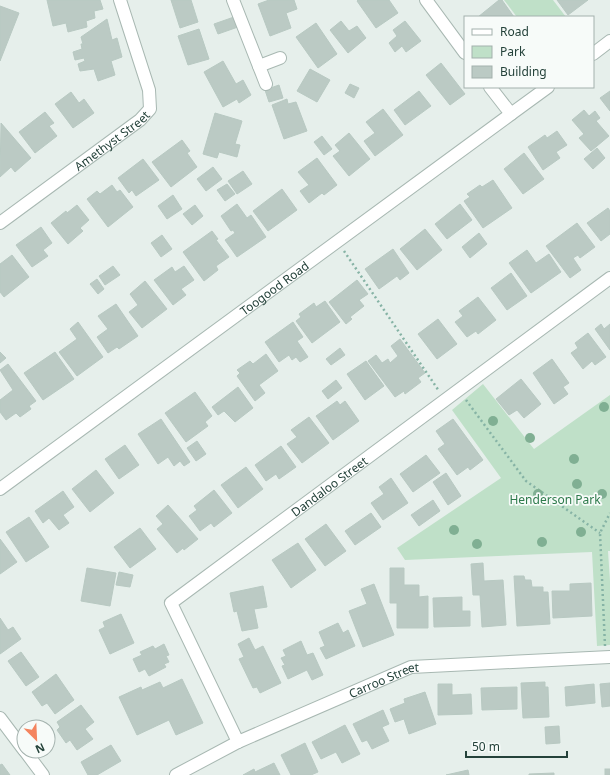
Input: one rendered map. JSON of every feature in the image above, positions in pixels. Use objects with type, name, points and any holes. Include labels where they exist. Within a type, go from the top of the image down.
[{"type":"street","name":"Amethyst Street","points":[[0,223],[140,120],[150,109],[149,90],[120,0]]},
{"type":"street","points":[[233,0],[266,84]]},
{"type":"street","points":[[426,0],[464,52]]},
{"type":"street","points":[[594,53],[610,41]]},
{"type":"street","points":[[259,66],[280,58]]},
{"type":"street","points":[[491,88],[511,114]]},
{"type":"street","name":"Toogood Road","points":[[0,489],[547,88]]},
{"type":"street","name":"Dandaloo Street","points":[[238,742],[171,604],[610,278]]},
{"type":"street","name":"Carroo Street","points":[[176,775],[238,742],[411,667],[608,657]]},
{"type":"street","points":[[1,721],[16,741]]},
{"type":"street","points":[[30,759],[43,775]]},
{"type":"path","points":[[337,242],[445,400]]},
{"type":"path","points":[[459,390],[526,481],[600,533]]},
{"type":"path","points":[[608,657],[600,533],[610,513]]},
{"type":"green space","points":[[504,0],[553,0],[565,16],[516,16]]},
{"type":"green space","name":"Henderson Park","points":[[483,384],[534,449],[610,395],[610,551],[608,551],[610,581],[610,645],[597,646],[592,552],[405,560],[397,548],[501,478],[452,410]]},
{"type":"building","points":[[47,0],[100,0],[103,9],[94,11],[95,18],[86,21],[87,27],[68,32],[66,23],[53,26]]},
{"type":"building","points":[[171,0],[191,0],[198,22],[180,28]]},
{"type":"building","points":[[269,0],[294,0],[297,9],[286,13],[291,28],[270,36],[258,4]]},
{"type":"building","points":[[389,0],[398,13],[376,28],[357,1]]},
{"type":"building","points":[[499,0],[502,0],[513,16],[479,16]]},
{"type":"building","points":[[557,0],[588,0],[568,15]]},
{"type":"building","points":[[0,6],[19,13],[0,61]]},
{"type":"building","points":[[234,17],[238,27],[218,34],[214,24]]},
{"type":"building","points":[[107,19],[112,40],[117,38],[122,57],[111,61],[115,75],[98,81],[94,69],[80,71],[78,64],[85,61],[84,58],[75,60],[73,52],[82,49],[81,44],[83,44],[81,37]]},
{"type":"building","points":[[341,21],[349,31],[357,26],[366,38],[348,53],[330,30]]},
{"type":"building","points":[[405,21],[421,41],[406,52],[402,46],[395,52],[389,43],[397,36],[393,30]]},
{"type":"building","points":[[316,23],[337,54],[318,68],[296,37]]},
{"type":"building","points":[[199,29],[209,59],[188,65],[178,36]]},
{"type":"building","points":[[223,61],[236,84],[243,80],[251,95],[239,103],[237,99],[223,107],[204,72]]},
{"type":"building","points":[[441,63],[465,94],[450,105],[426,75]]},
{"type":"building","points":[[310,69],[330,80],[317,102],[297,91]]},
{"type":"building","points":[[350,84],[359,88],[354,98],[345,93]]},
{"type":"building","points":[[279,85],[283,98],[269,102],[265,90]]},
{"type":"building","points":[[419,91],[431,106],[405,125],[394,110]]},
{"type":"building","points":[[610,91],[610,111],[600,98]]},
{"type":"building","points":[[71,92],[79,103],[84,99],[94,113],[73,128],[55,104]]},
{"type":"building","points":[[287,99],[288,104],[296,102],[307,131],[284,139],[272,105]]},
{"type":"building","points":[[383,109],[403,135],[375,156],[364,141],[375,133],[366,122]]},
{"type":"building","points":[[584,110],[589,116],[595,111],[600,118],[596,121],[609,136],[591,151],[579,138],[584,134],[572,120]]},
{"type":"building","points":[[45,112],[54,123],[49,126],[57,136],[35,153],[19,132]]},
{"type":"building","points":[[215,113],[242,121],[235,144],[240,145],[237,157],[219,152],[217,158],[203,154]]},
{"type":"building","points":[[1,123],[31,158],[15,172],[11,167],[0,177]]},
{"type":"building","points":[[557,131],[567,145],[556,152],[560,158],[543,170],[528,147],[545,135],[547,138]]},
{"type":"building","points":[[349,133],[370,159],[349,176],[333,156],[340,151],[335,145]]},
{"type":"building","points":[[322,136],[332,149],[324,155],[314,142]]},
{"type":"building","points":[[182,140],[190,151],[187,153],[197,167],[171,187],[152,162]]},
{"type":"building","points":[[597,148],[605,158],[593,169],[584,159]]},
{"type":"building","points":[[524,153],[544,179],[523,194],[504,169]]},
{"type":"building","points":[[317,158],[337,185],[324,195],[322,193],[309,203],[300,191],[309,185],[298,172]]},
{"type":"building","points":[[143,159],[159,180],[136,196],[132,190],[129,193],[118,178]]},
{"type":"building","points":[[213,167],[222,179],[206,191],[197,179]]},
{"type":"building","points":[[243,171],[252,184],[237,194],[228,181]]},
{"type":"building","points":[[493,180],[512,208],[483,228],[464,201],[470,197],[467,194],[480,185],[482,187]]},
{"type":"building","points":[[227,184],[235,194],[225,201],[217,190]]},
{"type":"building","points":[[112,185],[117,192],[120,190],[133,207],[108,227],[87,199],[97,191],[100,194]]},
{"type":"building","points":[[282,189],[297,210],[268,231],[253,211]]},
{"type":"building","points":[[173,195],[182,209],[167,219],[158,206]]},
{"type":"building","points":[[237,204],[247,218],[251,215],[266,237],[237,257],[225,240],[235,233],[233,230],[231,231],[221,216]]},
{"type":"building","points":[[460,204],[472,220],[447,239],[435,224]]},
{"type":"building","points":[[77,205],[89,220],[80,228],[83,231],[68,244],[51,223],[66,211],[67,213]]},
{"type":"building","points":[[195,205],[203,216],[192,225],[183,214]]},
{"type":"building","points":[[608,208],[610,211],[610,234],[601,241],[587,223]]},
{"type":"building","points":[[577,223],[595,247],[580,258],[578,255],[573,258],[581,270],[570,278],[546,246]]},
{"type":"building","points":[[41,227],[52,243],[43,250],[48,256],[32,267],[16,245]]},
{"type":"building","points":[[425,229],[442,250],[417,270],[400,249]]},
{"type":"building","points":[[212,231],[218,239],[216,240],[229,257],[216,266],[218,270],[204,281],[183,252]]},
{"type":"building","points":[[479,233],[487,244],[470,258],[462,247]]},
{"type":"building","points":[[162,235],[172,249],[161,257],[151,243]]},
{"type":"building","points":[[393,249],[409,273],[400,280],[397,276],[379,289],[365,269]]},
{"type":"building","points":[[527,250],[536,263],[549,254],[561,272],[531,293],[509,263]]},
{"type":"building","points":[[12,255],[29,277],[4,297],[0,292],[0,264]]},
{"type":"building","points":[[113,266],[120,275],[105,285],[99,276]]},
{"type":"building","points":[[184,266],[194,280],[181,289],[186,295],[173,305],[154,280],[172,267],[175,272]]},
{"type":"building","points":[[511,273],[527,296],[507,310],[491,288]]},
{"type":"building","points":[[97,279],[104,289],[98,294],[90,284]]},
{"type":"building","points":[[357,280],[368,294],[359,300],[364,306],[350,317],[352,319],[346,324],[329,302]]},
{"type":"building","points":[[145,281],[167,309],[142,328],[129,312],[138,305],[130,294]]},
{"type":"building","points":[[478,297],[496,320],[478,334],[476,331],[467,337],[455,322],[463,316],[459,311]]},
{"type":"building","points":[[325,301],[340,322],[312,343],[296,321],[301,317],[299,314],[314,303],[316,307]]},
{"type":"building","points":[[116,304],[138,336],[119,349],[117,347],[108,353],[97,337],[108,329],[98,316]]},
{"type":"building","points":[[438,319],[457,344],[437,359],[418,334]]},
{"type":"building","points":[[78,322],[103,357],[77,376],[59,352],[77,339],[70,329]]},
{"type":"building","points":[[293,322],[303,337],[297,341],[308,357],[300,362],[296,357],[292,360],[289,355],[279,362],[265,342]]},
{"type":"building","points":[[601,324],[604,329],[610,324],[610,350],[595,329]]},
{"type":"building","points":[[588,333],[606,357],[595,365],[592,361],[583,369],[571,353],[578,348],[575,343]]},
{"type":"building","points":[[400,339],[425,373],[418,378],[421,382],[405,394],[404,391],[395,397],[368,361],[376,355],[382,363],[388,359],[390,363],[398,356],[391,346]]},
{"type":"building","points":[[340,348],[345,355],[331,365],[326,359]]},
{"type":"building","points":[[0,352],[6,358],[0,363]]},
{"type":"building","points":[[55,352],[74,379],[43,400],[24,373]]},
{"type":"building","points":[[266,354],[278,371],[259,385],[265,393],[255,401],[237,376],[240,373],[237,370],[250,361],[253,364]]},
{"type":"building","points":[[552,359],[569,383],[563,387],[568,394],[554,404],[533,373]]},
{"type":"building","points":[[366,361],[384,386],[365,400],[347,374]]},
{"type":"building","points":[[8,364],[36,401],[29,406],[31,409],[20,417],[16,413],[6,420],[0,412],[0,400],[13,390],[0,370]]},
{"type":"building","points":[[521,379],[541,404],[524,418],[517,410],[509,415],[496,399]]},
{"type":"building","points":[[336,380],[342,388],[328,399],[322,391]]},
{"type":"building","points":[[238,387],[253,408],[235,422],[224,411],[218,415],[212,407]]},
{"type":"building","points":[[195,392],[212,416],[205,422],[208,426],[186,442],[165,413]]},
{"type":"building","points":[[337,401],[340,405],[345,401],[359,421],[333,440],[316,416]]},
{"type":"building","points":[[309,417],[329,443],[302,463],[287,444],[297,437],[291,430]]},
{"type":"building","points":[[161,419],[190,462],[184,466],[180,461],[174,466],[168,457],[158,464],[138,434]]},
{"type":"building","points":[[453,419],[483,460],[470,470],[468,467],[457,475],[438,449],[445,444],[436,431]]},
{"type":"building","points":[[197,441],[206,454],[196,461],[187,448]]},
{"type":"building","points":[[125,445],[139,465],[119,479],[105,459]]},
{"type":"building","points":[[281,446],[296,467],[279,479],[276,474],[266,481],[255,465]]},
{"type":"building","points":[[426,455],[440,473],[413,492],[400,474]]},
{"type":"building","points":[[246,467],[263,489],[238,508],[221,485]]},
{"type":"building","points":[[96,470],[114,493],[90,512],[72,489]]},
{"type":"building","points":[[446,473],[461,496],[448,505],[433,482]]},
{"type":"building","points":[[391,478],[408,503],[383,520],[371,503],[384,494],[379,487]]},
{"type":"building","points":[[214,490],[232,513],[214,527],[211,523],[200,531],[189,516],[197,510],[194,506]]},
{"type":"building","points":[[63,491],[74,507],[63,515],[69,523],[59,530],[49,518],[43,523],[35,511]]},
{"type":"building","points":[[433,500],[440,511],[419,526],[411,515]]},
{"type":"building","points":[[168,505],[198,539],[184,550],[183,548],[177,553],[157,529],[163,524],[156,516]]},
{"type":"building","points":[[371,513],[381,527],[355,545],[345,531]]},
{"type":"building","points":[[29,517],[49,547],[26,562],[6,532]]},
{"type":"building","points":[[326,524],[346,551],[325,566],[305,539]]},
{"type":"building","points":[[140,528],[156,549],[130,568],[114,547]]},
{"type":"building","points":[[0,539],[17,562],[0,574]]},
{"type":"building","points":[[298,543],[316,570],[291,588],[272,560]]},
{"type":"building","points":[[483,563],[484,581],[503,580],[506,625],[482,627],[480,595],[473,595],[471,564]]},
{"type":"building","points":[[87,568],[116,573],[110,606],[81,601]]},
{"type":"building","points":[[390,568],[404,568],[404,585],[419,585],[419,597],[428,596],[428,628],[397,628],[397,603],[390,603]]},
{"type":"building","points":[[119,572],[133,575],[130,587],[116,585]]},
{"type":"building","points":[[514,576],[524,576],[525,580],[531,580],[532,587],[543,587],[543,592],[548,592],[550,624],[517,626]]},
{"type":"building","points":[[591,583],[592,616],[553,618],[552,591],[570,591],[570,584]]},
{"type":"building","points":[[374,584],[394,635],[363,647],[349,611],[367,604],[361,589]]},
{"type":"building","points":[[263,586],[267,607],[254,609],[258,628],[242,631],[237,611],[234,612],[230,593]]},
{"type":"building","points":[[462,597],[462,611],[470,611],[470,626],[434,627],[433,598]]},
{"type":"building","points":[[121,614],[134,643],[110,654],[99,630],[105,627],[103,622]]},
{"type":"building","points":[[0,618],[8,630],[13,627],[21,639],[0,654]]},
{"type":"building","points":[[338,623],[343,633],[348,630],[355,646],[326,659],[320,648],[325,646],[319,632]]},
{"type":"building","points":[[249,638],[255,650],[263,646],[281,683],[260,693],[257,687],[253,688],[239,659],[244,657],[238,644]]},
{"type":"building","points":[[301,641],[307,655],[313,653],[323,675],[312,680],[307,670],[288,679],[282,666],[285,665],[281,658],[286,656],[283,650]]},
{"type":"building","points":[[164,644],[169,655],[166,656],[169,662],[164,664],[166,667],[149,676],[145,669],[139,672],[133,659],[142,655],[140,652],[153,646],[155,649]]},
{"type":"building","points":[[21,652],[39,677],[26,686],[8,661]]},
{"type":"building","points":[[56,674],[74,700],[55,714],[47,703],[42,706],[32,692]]},
{"type":"building","points":[[182,679],[203,723],[176,735],[169,720],[137,735],[119,697],[141,687],[142,690],[160,682],[163,688]]},
{"type":"building","points":[[545,682],[545,687],[548,687],[549,717],[523,718],[521,683]]},
{"type":"building","points":[[610,683],[610,706],[602,707],[600,684]]},
{"type":"building","points":[[438,684],[452,684],[452,695],[471,694],[472,714],[438,715]]},
{"type":"building","points":[[594,684],[595,703],[566,706],[565,687]]},
{"type":"building","points":[[517,687],[517,709],[482,710],[481,688]]},
{"type":"building","points":[[425,692],[436,724],[409,734],[404,719],[395,722],[390,709],[405,703],[404,699]]},
{"type":"building","points":[[81,705],[94,722],[85,729],[93,739],[77,750],[70,740],[66,743],[57,730],[60,727],[57,722]]},
{"type":"building","points":[[383,710],[389,724],[382,727],[389,741],[372,749],[367,740],[362,742],[353,724]]},
{"type":"building","points":[[345,725],[360,754],[342,763],[336,752],[321,759],[312,742]]},
{"type":"building","points":[[559,726],[560,743],[546,744],[545,727]]},
{"type":"building","points":[[305,743],[318,772],[311,775],[291,775],[281,755]]},
{"type":"building","points":[[111,745],[121,761],[97,775],[88,775],[81,762]]},
{"type":"building","points":[[274,763],[280,775],[243,775],[254,769],[255,772]]},
{"type":"building","points":[[2,764],[10,775],[0,775],[0,765]]},
{"type":"building","points":[[605,769],[610,769],[610,775],[605,775]]},
{"type":"building","points":[[468,770],[469,775],[446,775]]},
{"type":"building","points":[[554,773],[554,775],[529,775],[529,774]]}]
